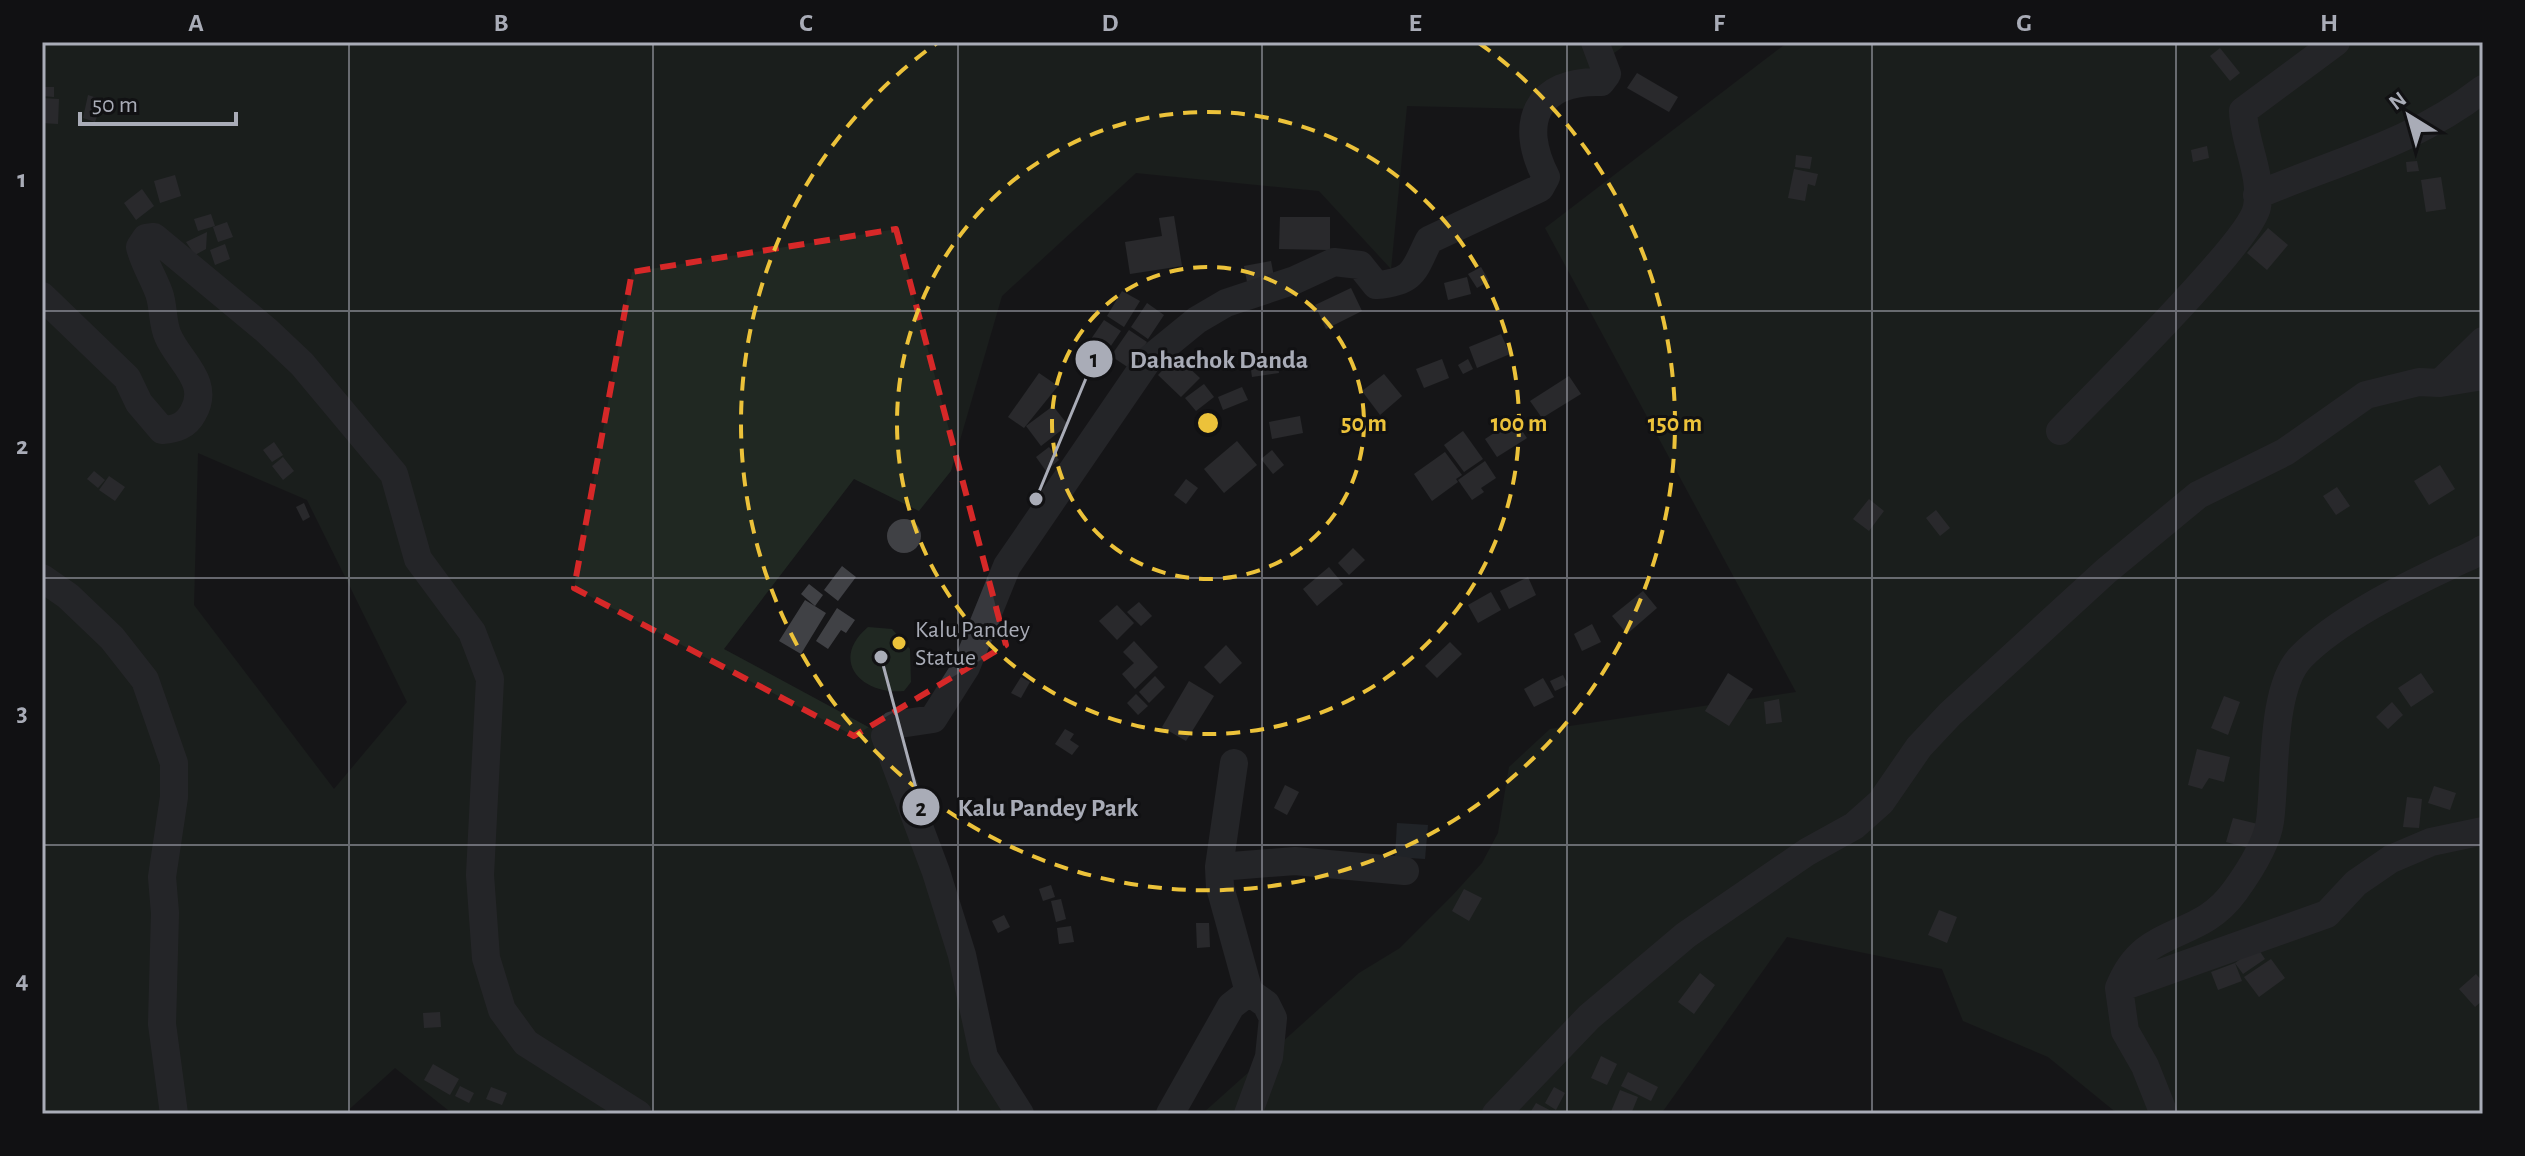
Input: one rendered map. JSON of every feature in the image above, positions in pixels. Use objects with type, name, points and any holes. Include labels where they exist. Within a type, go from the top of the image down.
[{"type":"street","points":[[1020,1114],[984,1057],[962,955],[885,736],[893,725],[933,719],[941,710],[966,667],[1007,566],[1148,360],[1197,320],[1226,303],[1295,280],[1334,262],[1360,265],[1376,285],[1401,282],[1415,272],[1429,240],[1540,188],[1546,177],[1538,161],[1535,119],[1542,102],[1559,86],[1601,82],[1607,74],[1595,42]]},
{"type":"street","points":[[2060,431],[2210,271],[2257,210],[2258,177],[2244,129],[2243,111],[2336,42]]},
{"type":"street","points":[[2257,195],[2326,166],[2373,153],[2439,122],[2483,89]]},
{"type":"street","points":[[42,296],[127,378],[139,403],[162,430],[178,429],[191,417],[199,400],[195,378],[166,333],[160,296],[143,259],[140,247],[146,238],[154,237],[302,364],[394,474],[418,559],[472,632],[490,679],[480,875],[486,958],[502,1010],[526,1043],[638,1114]]},
{"type":"street","points":[[2440,383],[2483,341]]},
{"type":"street","points":[[1496,1114],[1589,1017],[1686,935],[1807,852],[1854,826],[1881,802],[1919,747],[1950,714],[2177,509],[2285,452],[2366,395],[2419,382],[2440,383],[2483,376]]},
{"type":"street","points":[[2164,1114],[2145,1066],[2125,1031],[2119,988],[2128,965],[2147,945],[2187,931],[2223,907],[2251,866],[2270,824],[2274,756],[2283,694],[2299,658],[2361,615],[2483,549]]},
{"type":"street","points":[[42,578],[68,596],[112,638],[145,680],[174,763],[174,797],[162,877],[165,913],[162,1024],[174,1114]]},
{"type":"street","points":[[1234,763],[1219,867],[1220,887],[1249,992],[1266,1004],[1273,1018],[1269,1057],[1248,1114]]},
{"type":"street","points":[[2119,988],[2327,914],[2356,883],[2391,859],[2431,842],[2483,831]]},
{"type":"street","points":[[1219,867],[1295,861],[1405,871]]},
{"type":"street","points":[[1170,1114],[1231,1006],[1249,992]]},
{"type":"highlighted area","points":[[896,229],[1006,645],[854,736],[574,588],[632,272]]},
{"type":"shaded area","points":[[42,42],[1629,42],[1539,109],[1407,106],[1391,269],[1319,191],[1136,173],[1002,296],[951,471],[919,511],[854,479],[724,649],[885,736],[984,1057],[1020,1114],[453,1114],[395,1068],[344,1114],[42,1114]],"holes":[[[198,453],[307,500],[407,702],[334,789],[194,605]]]},
{"type":"shaded area","points":[[1788,42],[2483,42],[2483,1114],[2118,1114],[2048,1057],[1963,1021],[1942,969],[1787,937],[1661,1114],[1202,1114],[1359,973],[1400,948],[1482,863],[1498,833],[1509,767],[1550,729],[1796,692],[1545,228]]},
{"type":"shaded area","points":[[868,627],[892,629],[910,649],[911,682],[904,691],[875,687],[855,673],[851,651]]},
{"type":"shaded area","points":[[1397,823],[1428,825],[1425,859],[1395,857]]},
{"type":"building","points":[[2220,48],[2240,73],[2230,81],[2210,56]]},
{"type":"building","points":[[1637,73],[1678,97],[1669,112],[1627,88]]},
{"type":"building","points":[[42,87],[54,87],[54,97],[42,96]]},
{"type":"building","points":[[88,95],[103,100],[95,122],[83,118]]},
{"type":"building","points":[[42,98],[59,99],[58,124],[42,123]]},
{"type":"building","points":[[2207,146],[2209,158],[2193,162],[2191,150]]},
{"type":"building","points":[[1796,155],[1812,157],[1810,169],[1795,167]]},
{"type":"building","points":[[2417,161],[2419,171],[2407,172],[2406,162]]},
{"type":"building","points":[[1794,169],[1818,174],[1815,186],[1808,184],[1805,201],[1788,198]]},
{"type":"building","points":[[175,175],[181,196],[160,203],[154,181]]},
{"type":"building","points":[[2441,177],[2446,209],[2426,212],[2421,180]]},
{"type":"building","points":[[142,189],[154,206],[136,220],[124,203]]},
{"type":"building","points":[[211,214],[215,226],[198,231],[194,219]]},
{"type":"building","points":[[1174,216],[1182,266],[1130,274],[1125,242],[1162,236],[1159,218]]},
{"type":"building","points":[[1280,217],[1330,217],[1330,250],[1279,249]]},
{"type":"building","points":[[227,222],[233,237],[218,242],[213,227]]},
{"type":"building","points":[[2268,228],[2288,245],[2267,270],[2247,253]]},
{"type":"building","points":[[207,232],[206,249],[195,255],[186,242]]},
{"type":"building","points":[[225,244],[230,259],[215,265],[210,250]]},
{"type":"building","points":[[1271,261],[1274,277],[1247,282],[1244,266]]},
{"type":"building","points":[[1481,267],[1489,281],[1477,288],[1468,274]]},
{"type":"building","points":[[1467,277],[1471,294],[1448,300],[1444,283]]},
{"type":"building","points":[[1351,288],[1362,311],[1326,329],[1315,305]]},
{"type":"building","points":[[1122,291],[1140,301],[1124,327],[1107,316]]},
{"type":"building","points":[[1147,303],[1164,315],[1148,339],[1131,327]]},
{"type":"building","points":[[1104,320],[1121,331],[1106,353],[1089,342]]},
{"type":"building","points":[[1129,330],[1147,342],[1129,368],[1111,356]]},
{"type":"building","points":[[1501,334],[1510,354],[1477,368],[1469,347]]},
{"type":"building","points":[[1176,356],[1200,378],[1181,397],[1158,375]]},
{"type":"building","points":[[1277,359],[1279,373],[1252,377],[1250,363]]},
{"type":"building","points":[[1442,359],[1449,378],[1424,388],[1416,369]]},
{"type":"building","points":[[1468,359],[1473,369],[1463,374],[1458,365]]},
{"type":"building","points":[[1039,373],[1058,386],[1024,428],[1008,417]]},
{"type":"building","points":[[1384,374],[1402,396],[1380,415],[1362,391]]},
{"type":"building","points":[[1569,376],[1581,394],[1542,418],[1530,401]]},
{"type":"building","points":[[1204,384],[1214,397],[1196,411],[1185,398]]},
{"type":"building","points":[[1242,387],[1248,400],[1223,410],[1218,397]]},
{"type":"building","points":[[1053,406],[1068,425],[1041,446],[1026,426]]},
{"type":"building","points":[[1300,416],[1303,433],[1272,439],[1269,422]]},
{"type":"building","points":[[1514,420],[1527,438],[1497,457],[1485,439]]},
{"type":"building","points":[[1463,431],[1483,459],[1464,472],[1444,445]]},
{"type":"building","points":[[1237,441],[1257,465],[1224,493],[1204,469]]},
{"type":"building","points":[[274,442],[283,455],[272,462],[263,450]]},
{"type":"building","points":[[1049,447],[1059,460],[1046,471],[1036,457]]},
{"type":"building","points":[[1272,450],[1284,465],[1273,474],[1261,459]]},
{"type":"building","points":[[1445,452],[1462,475],[1456,479],[1458,482],[1432,501],[1414,474]]},
{"type":"building","points":[[283,457],[294,471],[283,480],[272,466]]},
{"type":"building","points":[[1485,461],[1496,478],[1481,488],[1484,492],[1472,500],[1458,480]]},
{"type":"building","points":[[2440,465],[2455,489],[2429,505],[2414,481]]},
{"type":"building","points":[[94,471],[105,480],[98,488],[87,479]]},
{"type":"building","points":[[109,476],[125,487],[115,501],[99,490]]},
{"type":"building","points":[[1186,479],[1198,488],[1186,504],[1174,495]]},
{"type":"building","points":[[2337,487],[2350,506],[2336,515],[2323,496]]},
{"type":"building","points":[[1869,499],[1884,511],[1869,531],[1853,519]]},
{"type":"building","points":[[304,503],[310,517],[303,521],[296,507]]},
{"type":"building","points":[[1936,510],[1950,528],[1940,536],[1926,518]]},
{"type":"building","points":[[904,519],[916,524],[921,536],[916,548],[904,553],[892,548],[887,536],[892,524]]},
{"type":"building","points":[[1353,548],[1365,560],[1349,575],[1338,563]]},
{"type":"building","points":[[842,566],[856,577],[838,601],[824,590]]},
{"type":"building","points":[[1329,567],[1343,584],[1317,606],[1303,589]]},
{"type":"building","points":[[1528,577],[1536,595],[1509,609],[1500,591]]},
{"type":"building","points":[[809,584],[823,595],[815,606],[801,594]]},
{"type":"building","points":[[1643,591],[1657,608],[1627,634],[1612,616]]},
{"type":"building","points":[[1491,592],[1501,610],[1478,623],[1468,605]]},
{"type":"building","points":[[805,600],[826,613],[801,654],[779,641]]},
{"type":"building","points":[[1139,602],[1152,616],[1141,626],[1127,612]]},
{"type":"building","points":[[1117,605],[1134,623],[1117,640],[1099,621]]},
{"type":"building","points":[[837,608],[855,620],[846,633],[841,630],[828,649],[816,641]]},
{"type":"building","points":[[1592,624],[1601,642],[1582,651],[1574,634]]},
{"type":"building","points":[[1134,641],[1158,667],[1135,689],[1122,674],[1134,663],[1123,652]]},
{"type":"building","points":[[1450,642],[1462,654],[1437,678],[1425,666]]},
{"type":"building","points":[[1226,645],[1242,663],[1220,684],[1204,667]]},
{"type":"building","points":[[1728,673],[1753,689],[1729,726],[1705,711]]},
{"type":"building","points":[[2421,673],[2434,692],[2411,707],[2398,688]]},
{"type":"building","points":[[1563,675],[1568,685],[1555,691],[1550,681]]},
{"type":"building","points":[[1155,676],[1165,687],[1149,703],[1139,692]]},
{"type":"building","points":[[1021,677],[1030,682],[1021,698],[1011,693]]},
{"type":"building","points":[[1543,678],[1554,697],[1534,707],[1524,689]]},
{"type":"building","points":[[1189,681],[1214,696],[1186,741],[1162,727]]},
{"type":"building","points":[[1136,694],[1148,706],[1138,715],[1127,703]]},
{"type":"building","points":[[2224,696],[2240,702],[2228,735],[2211,728]]},
{"type":"building","points":[[1779,699],[1782,722],[1766,724],[1764,702]]},
{"type":"building","points":[[2392,702],[2403,715],[2388,729],[2376,717]]},
{"type":"building","points":[[1065,729],[1074,734],[1070,740],[1079,746],[1072,755],[1055,744]]},
{"type":"building","points":[[2197,749],[2230,757],[2224,782],[2209,778],[2202,789],[2188,785]]},
{"type":"building","points":[[1285,785],[1299,792],[1287,815],[1274,808]]},
{"type":"building","points":[[2434,786],[2456,793],[2450,810],[2428,803]]},
{"type":"building","points":[[2407,797],[2422,799],[2419,828],[2403,827]]},
{"type":"building","points":[[933,799],[939,811],[930,815],[924,803]]},
{"type":"building","points":[[2233,818],[2262,825],[2256,850],[2226,842]]},
{"type":"building","points":[[1051,885],[1055,897],[1043,901],[1039,889]]},
{"type":"building","points":[[1464,889],[1482,898],[1469,921],[1452,911]]},
{"type":"building","points":[[1061,899],[1066,919],[1056,922],[1051,901]]},
{"type":"building","points":[[1939,910],[1957,917],[1947,943],[1928,935]]},
{"type":"building","points":[[1004,915],[1010,927],[998,933],[992,921]]},
{"type":"building","points":[[1196,923],[1209,923],[1210,947],[1197,948]]},
{"type":"building","points":[[1071,926],[1074,942],[1059,944],[1057,928]]},
{"type":"building","points":[[2257,947],[2265,959],[2243,974],[2235,963]]},
{"type":"building","points":[[2271,959],[2285,978],[2259,997],[2244,977]]},
{"type":"building","points":[[2235,963],[2242,981],[2218,990],[2211,972]]},
{"type":"building","points":[[1700,973],[1715,985],[1694,1014],[1678,1002]]},
{"type":"building","points":[[2476,974],[2483,982],[2483,1000],[2475,1007],[2459,989]]},
{"type":"building","points":[[440,1012],[441,1027],[424,1028],[423,1013]]},
{"type":"building","points":[[1601,1056],[1617,1064],[1607,1085],[1591,1078]]},
{"type":"building","points":[[433,1064],[459,1079],[450,1095],[424,1080]]},
{"type":"building","points":[[1628,1072],[1658,1087],[1651,1101],[1621,1086]]},
{"type":"building","points":[[460,1086],[474,1093],[469,1103],[455,1096]]},
{"type":"building","points":[[491,1087],[507,1093],[502,1105],[486,1099]]},
{"type":"building","points":[[1554,1087],[1565,1093],[1556,1110],[1545,1103]]},
{"type":"building","points":[[1620,1090],[1638,1097],[1631,1114],[1610,1114]]},
{"type":"building","points":[[1536,1103],[1557,1114],[1530,1113]]},
{"type":"place","name":"Dahachok Danda","points":[[1036,499]]},
{"type":"place","name":"Kalu Pandey Statue","points":[[899,643]]},
{"type":"place","name":"Kalu Pandey Park","points":[[881,657]]}]
